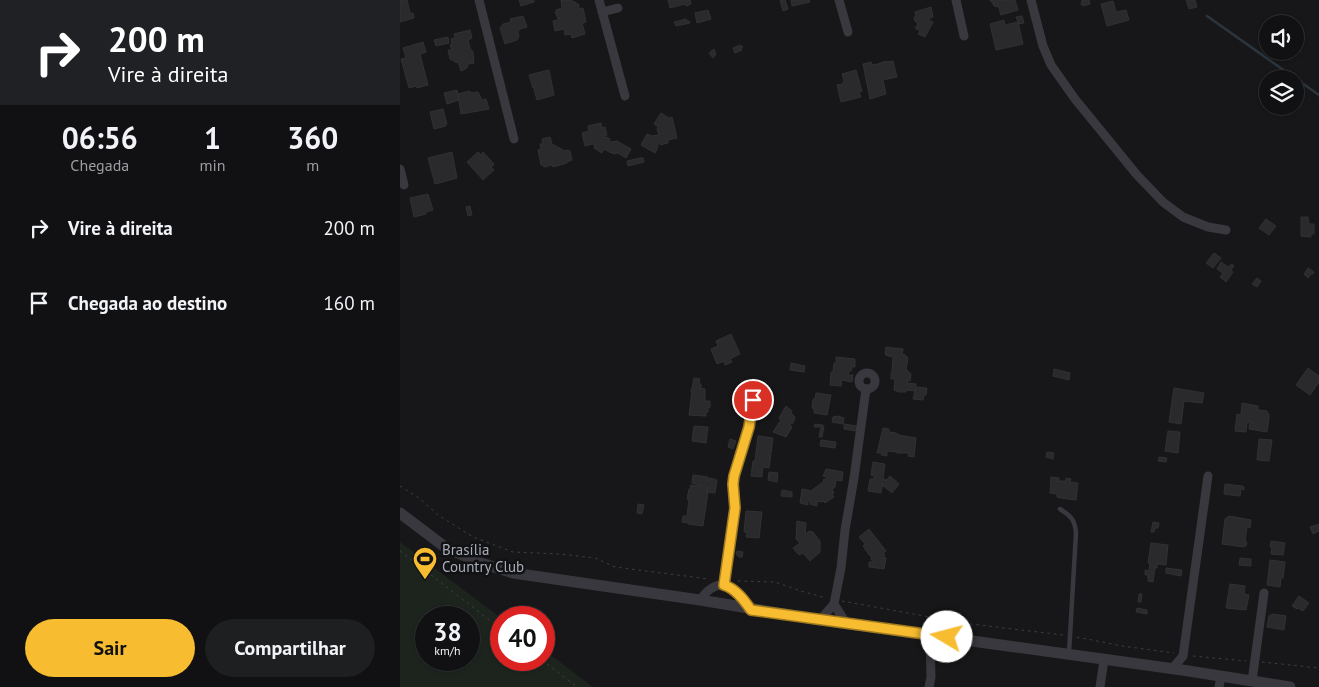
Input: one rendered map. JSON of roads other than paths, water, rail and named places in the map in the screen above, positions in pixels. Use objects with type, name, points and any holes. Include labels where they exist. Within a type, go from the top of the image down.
[{"type":"street","points":[[479,0],[514,139]]},
{"type":"street","points":[[598,0],[625,96]]},
{"type":"street","points":[[840,0],[848,32]]},
{"type":"street","points":[[956,0],[964,36]]},
{"type":"street","points":[[1031,0],[1043,46],[1051,65],[1075,99],[1137,176],[1163,202],[1183,217],[1208,227],[1226,230]]},
{"type":"street","points":[[602,12],[618,8]]},
{"type":"street","points":[[400,169],[404,185]]},
{"type":"street","points":[[724,583],[735,508],[734,476],[749,427],[755,383]]},
{"type":"street","points":[[820,620],[834,602],[841,568],[866,389]]},
{"type":"street","points":[[1172,669],[1183,656],[1208,476]]},
{"type":"street","points":[[400,513],[445,547],[478,562],[513,573],[700,600],[751,610],[1172,669],[1191,672],[1220,682],[1252,681],[1290,687]]},
{"type":"street","points":[[700,600],[710,590],[724,583]]},
{"type":"street","points":[[724,583],[735,591],[751,610]]},
{"type":"street","points":[[1252,681],[1264,594]]},
{"type":"street","points":[[834,602],[846,623]]},
{"type":"street","points":[[929,687],[931,677],[930,635]]},
{"type":"street","points":[[1183,656],[1191,672]]},
{"type":"street","points":[[1100,687],[1104,660]]},
{"type":"lane","points":[[1060,509],[1071,516],[1075,527],[1069,654]]},
{"type":"waterway","points":[[1207,16],[1319,95]]},
{"type":"place","name":"Brasília Country Club","points":[[425,580]]}]
